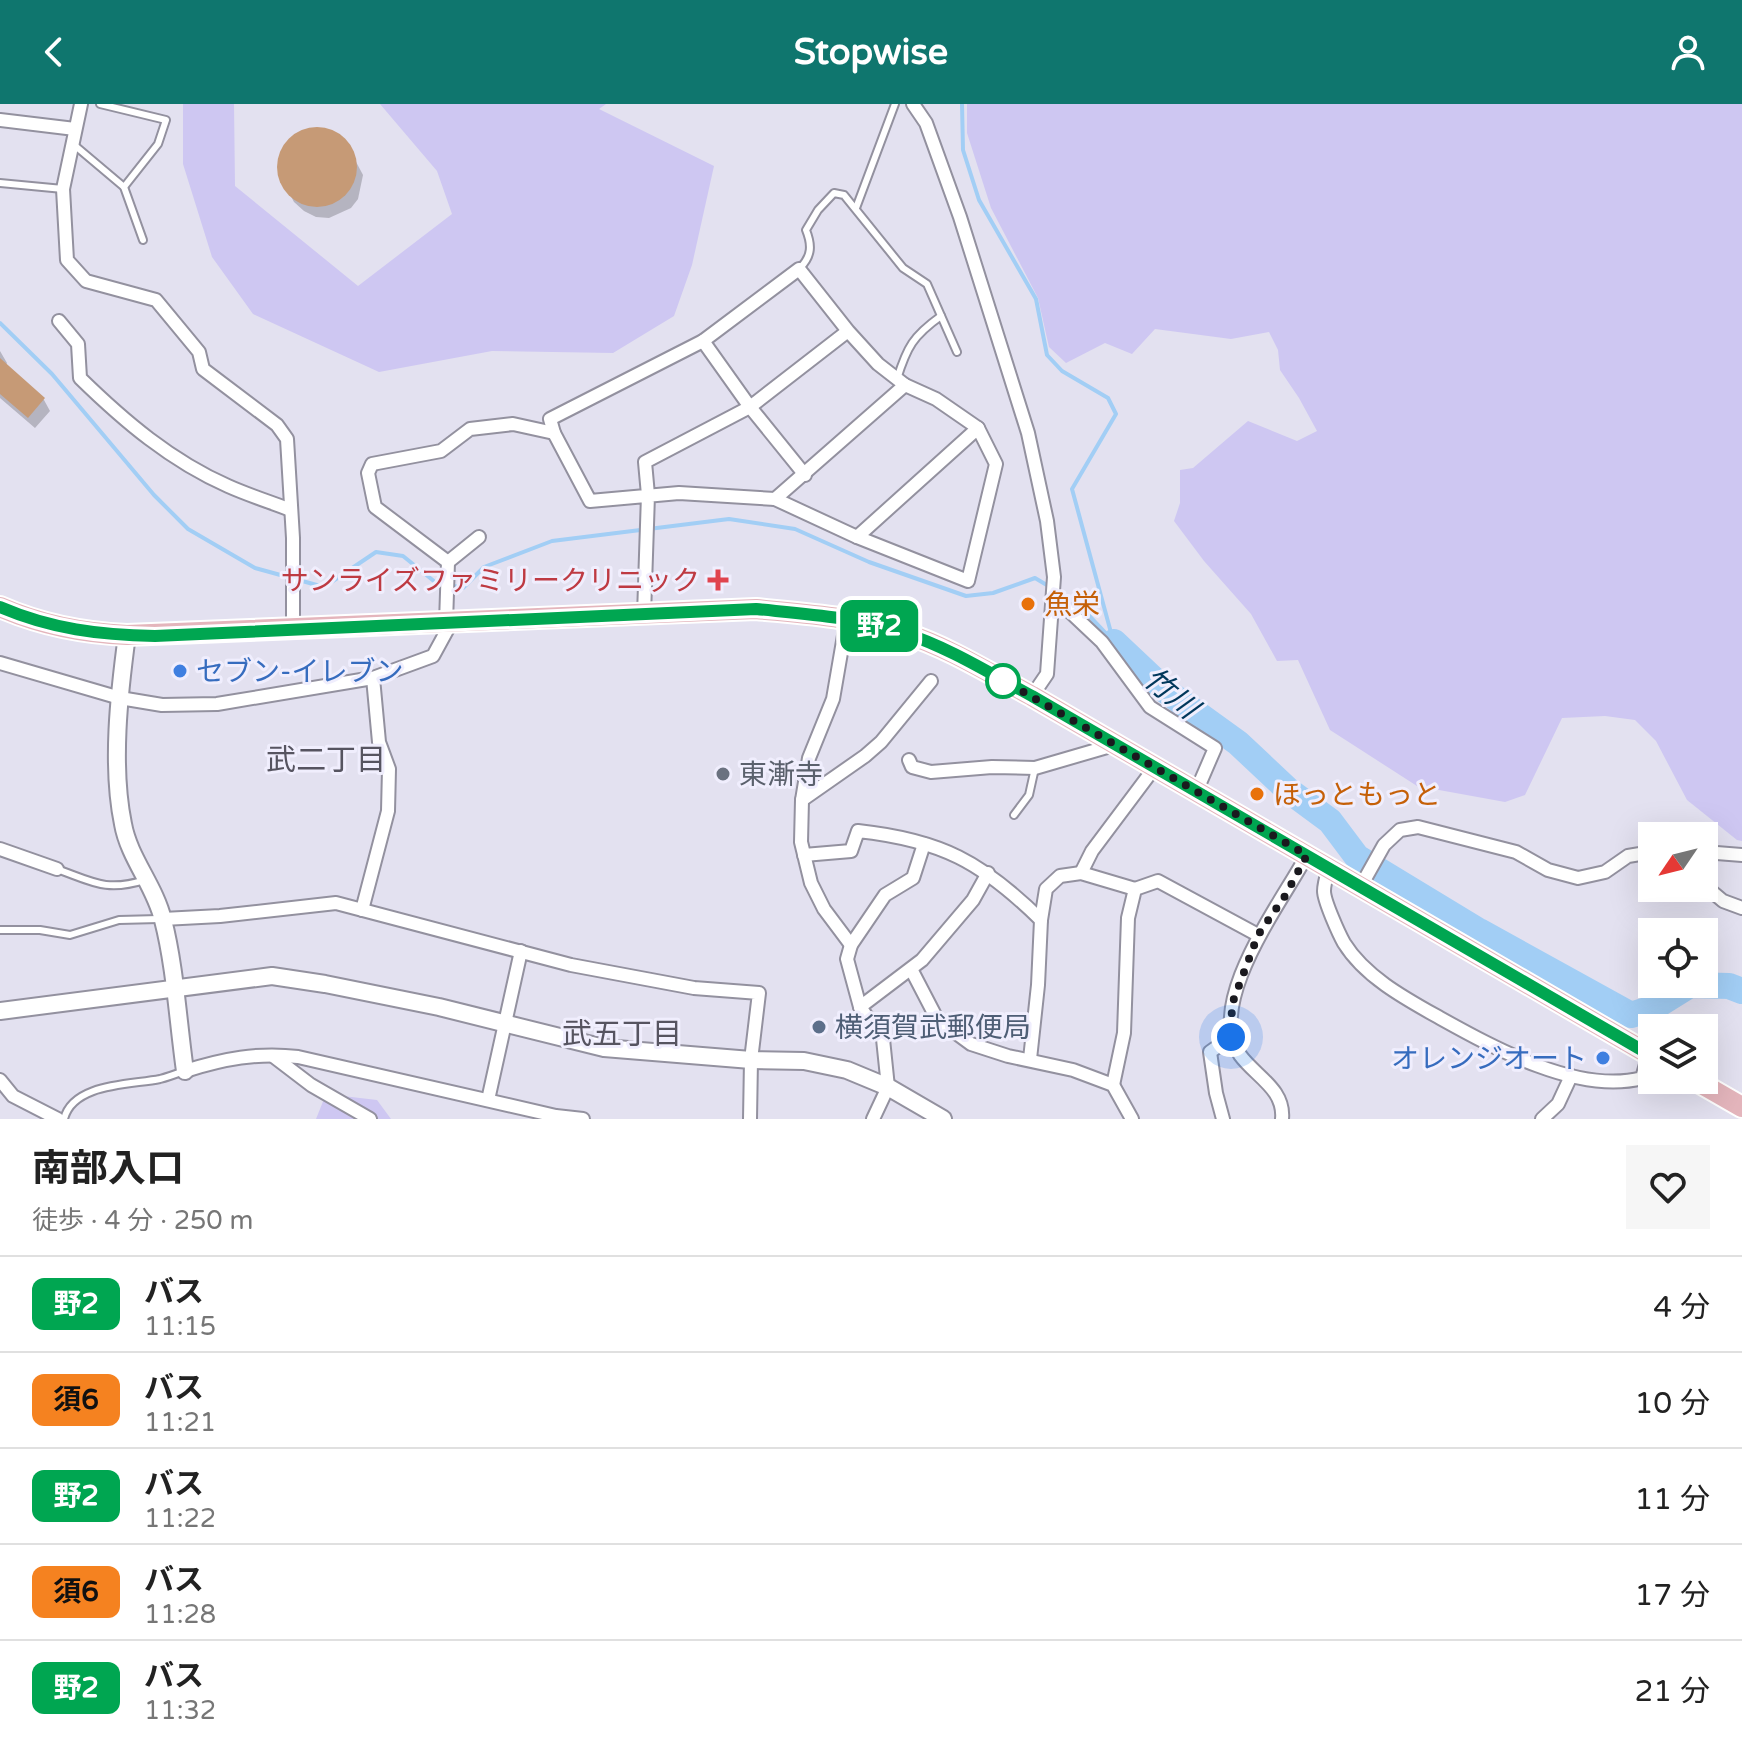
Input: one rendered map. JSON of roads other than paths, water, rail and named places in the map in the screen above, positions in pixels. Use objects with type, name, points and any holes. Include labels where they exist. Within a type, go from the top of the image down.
[{"type":"main road","points":[[0,607],[52,626],[94,634],[127,635],[756,609],[847,618],[906,633],[1032,696],[1638,1048]]},
{"type":"main road","points":[[1718,1093],[1742,1107]]},
{"type":"street","points":[[81,104],[63,189],[67,260],[86,281],[156,300],[199,352],[203,369],[277,425],[287,439],[293,538],[293,629]]},
{"type":"street","points":[[913,104],[926,123],[960,217],[1028,433],[1047,521],[1054,577],[1047,674],[1032,696]]},
{"type":"street","points":[[0,120],[75,129]]},
{"type":"street","points":[[799,269],[848,331],[878,364],[901,382],[936,399],[978,428],[996,464],[968,581],[857,537],[775,499],[679,493],[590,501],[554,433],[550,419],[703,341],[799,269]]},
{"type":"street","points":[[59,321],[78,344],[80,378],[119,416],[187,465],[226,486],[291,510]]},
{"type":"street","points":[[644,615],[648,536],[645,462],[750,407],[848,331]]},
{"type":"street","points":[[703,341],[750,407],[805,475]]},
{"type":"street","points":[[775,499],[805,475],[901,382]]},
{"type":"street","points":[[448,562],[375,507],[368,473],[372,464],[441,451],[470,429],[513,424],[554,433]]},
{"type":"street","points":[[857,537],[978,428]]},
{"type":"street","points":[[448,562],[479,537]]},
{"type":"street","points":[[0,663],[120,698],[162,705],[217,704],[373,678],[433,656],[448,623],[448,562]]},
{"type":"street","points":[[1053,602],[1067,609],[1102,642],[1150,707],[1215,748],[1196,792]]},
{"type":"street","points":[[847,618],[833,699],[809,758],[802,800],[801,842],[811,883],[824,909],[851,945]]},
{"type":"street","points":[[127,635],[120,698],[118,762],[123,823],[163,919],[185,1071],[225,1059],[271,1054],[298,1057],[556,1116],[583,1119]]},
{"type":"street","points":[[362,910],[388,811],[389,769],[379,742],[373,678]]},
{"type":"street","points":[[802,800],[873,749],[931,681]]},
{"type":"street","points":[[909,760],[912,767],[931,772],[992,767],[1035,768],[1114,745]]},
{"type":"street","points":[[1081,873],[1092,851],[1155,767]]},
{"type":"street","points":[[1361,886],[1384,845],[1400,830],[1418,827],[1516,852],[1548,870],[1578,878],[1605,872],[1628,856],[1637,855]]},
{"type":"street","points":[[804,855],[851,851],[858,831],[947,849],[988,873],[1041,920]]},
{"type":"street","points":[[873,1119],[888,1087],[883,1039],[860,1007],[847,959],[851,945],[885,895],[913,878],[924,844]]},
{"type":"street","points":[[0,849],[57,869]]},
{"type":"street","points":[[1718,853],[1742,855]]},
{"type":"street","points":[[1282,1119],[1283,1109],[1268,1081],[1241,1057],[1231,1037],[1232,1004],[1258,935],[1285,896],[1307,855]]},
{"type":"street","points":[[1329,867],[1324,893],[1344,943],[1371,974],[1412,1002],[1502,1052],[1571,1076],[1627,1082],[1638,1079]]},
{"type":"street","points":[[860,1007],[911,969],[950,930],[973,900],[988,873]]},
{"type":"street","points":[[1030,1059],[1046,889],[1060,876],[1081,873],[1135,889],[1158,881],[1258,935]]},
{"type":"street","points":[[1113,1085],[1124,1033],[1128,918],[1135,889]]},
{"type":"street","points":[[1718,897],[1742,908]]},
{"type":"street","points":[[163,919],[336,903],[571,965],[694,988],[759,993],[751,1060],[750,1119]]},
{"type":"street","points":[[488,1100],[521,951]]},
{"type":"street","points":[[911,969],[937,1019],[971,1044],[1008,1056],[1073,1070],[1113,1085],[1132,1119]]},
{"type":"street","points":[[0,1011],[272,976],[325,984],[507,1023],[604,1048],[751,1060],[804,1061],[847,1070],[888,1087],[943,1119]]},
{"type":"street","points":[[1223,1119],[1210,1052],[1231,1037]]},
{"type":"street","points":[[271,1054],[311,1085],[370,1119]]},
{"type":"street","points":[[1542,1119],[1558,1104],[1571,1076]]},
{"type":"street","points":[[0,1080],[13,1096],[61,1119]]},
{"type":"lane","points":[[100,104],[166,120],[158,144],[124,187]]},
{"type":"lane","points":[[856,208],[895,104]]},
{"type":"lane","points":[[73,144],[124,187],[143,240]]},
{"type":"lane","points":[[0,183],[63,189]]},
{"type":"lane","points":[[799,269],[808,261],[811,244],[806,230],[818,210],[834,193],[844,195],[903,268],[927,284],[957,352]]},
{"type":"lane","points":[[901,382],[905,352],[922,330],[941,316]]},
{"type":"lane","points":[[1014,815],[1029,795],[1035,768]]},
{"type":"lane","points":[[57,869],[102,886],[122,887],[146,880]]},
{"type":"lane","points":[[0,930],[40,930],[70,935],[119,920],[163,919]]},
{"type":"lane","points":[[61,1119],[76,1100],[88,1094],[185,1071]]},
{"type":"waterway","name":"竹川","points":[[962,104],[963,150],[979,200],[1036,299],[1047,355],[1062,371],[1108,398],[1116,414],[1072,489],[1113,640]]},
{"type":"waterway","points":[[0,323],[52,374],[154,495],[188,529],[255,568],[324,587],[376,552],[403,556],[435,582],[463,588],[484,567],[552,541],[729,519],[795,529],[869,562],[966,596],[993,593],[1035,578],[1077,603],[1114,642]]},
{"type":"waterway","name":"竹川","points":[[1114,642],[1166,691],[1238,743],[1288,790],[1330,821],[1357,857],[1479,931],[1631,1015],[1653,1008],[1690,985],[1729,986],[1742,991]]},
{"type":"place","name":"サンライズファミリークリニック","points":[[718,580]]},
{"type":"place","name":"魚栄","points":[[1028,604]]},
{"type":"place","name":"セブン-イレブン","points":[[180,671]]},
{"type":"place","name":"東漸寺","points":[[723,774]]},
{"type":"place","name":"ほっともっと","points":[[1257,794]]},
{"type":"place","name":"横須賀武郵便局","points":[[819,1027]]},
{"type":"place","name":"オレンジオート","points":[[1603,1058]]},
{"type":"district","name":"武二丁目","points":[[326,760]]},
{"type":"district","name":"武五丁目","points":[[622,1034]]}]
